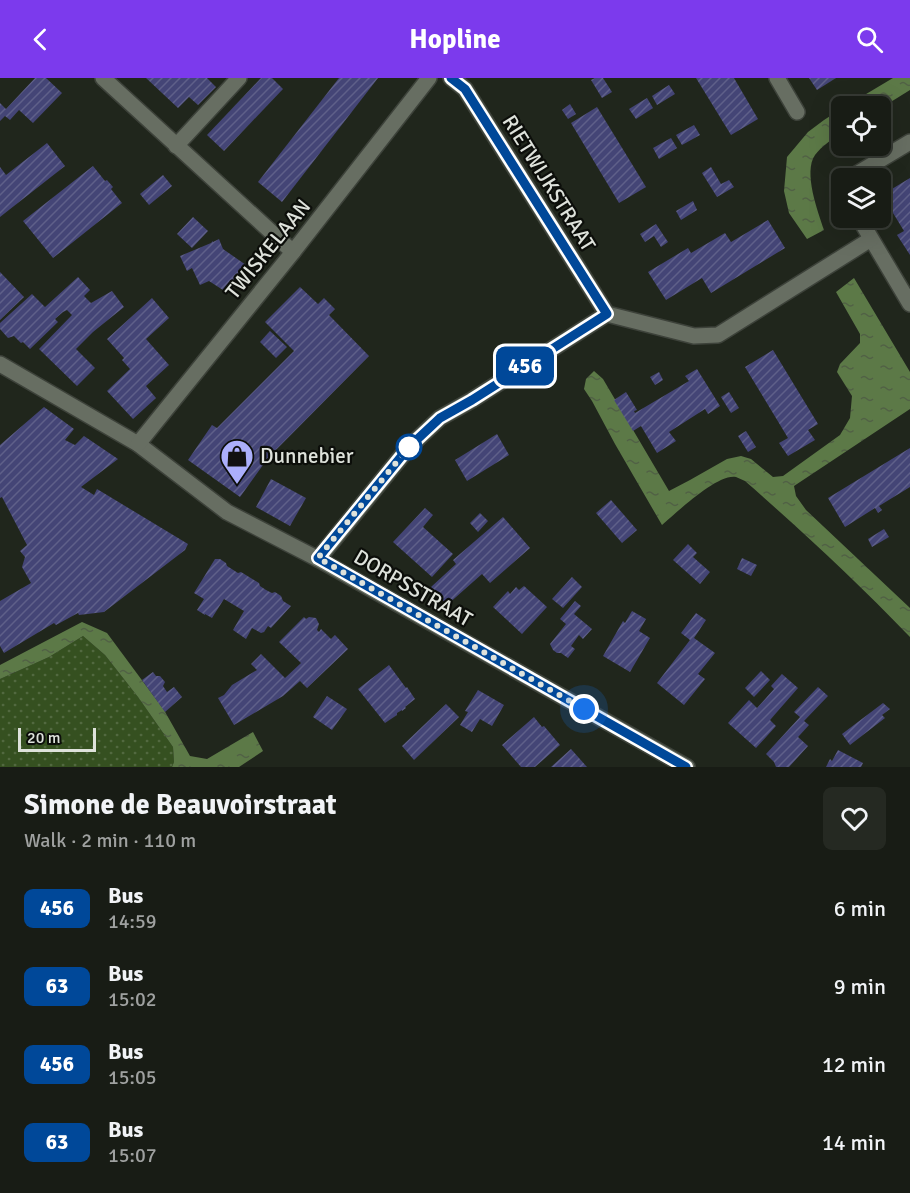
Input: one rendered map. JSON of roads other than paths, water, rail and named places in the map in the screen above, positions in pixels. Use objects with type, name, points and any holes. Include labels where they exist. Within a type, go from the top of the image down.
[{"type":"street","points":[[103,78],[293,252]]},
{"type":"street","points":[[176,146],[239,78]]},
{"type":"street","name":"TWISKELAAN","points":[[138,444],[293,252],[429,78]]},
{"type":"street","name":"RIETWIJKSTRAAT","points":[[451,78],[465,89],[607,314]]},
{"type":"street","points":[[777,78],[797,112]]},
{"type":"street","points":[[867,168],[910,142]]},
{"type":"street","points":[[865,228],[910,304]]},
{"type":"street","points":[[318,558],[409,447],[440,418],[607,314],[694,336],[718,335],[871,239]]},
{"type":"street","name":"DORPSSTRAAT","points":[[0,364],[138,444],[227,512],[318,558],[687,767]]},
{"type":"water","points":[[893,78],[910,78],[910,90],[891,102],[891,96],[863,96]]},
{"type":"water","points":[[831,115],[831,140],[815,155],[810,171],[813,192],[824,230],[807,239],[789,213],[784,191],[787,157],[808,132]]},
{"type":"water","points":[[854,278],[910,372],[910,409],[794,486],[796,496],[806,510],[910,608],[910,637],[870,596],[745,481],[736,477],[728,477],[719,481],[687,503],[662,525],[584,389],[586,379],[594,371],[603,379],[669,491],[727,459],[741,456],[751,459],[773,477],[783,476],[840,435],[850,418],[852,396],[837,372],[840,364],[860,343],[860,334],[836,292]]},
{"type":"water","points":[[82,622],[107,633],[164,710],[190,756],[207,759],[253,732],[263,751],[239,767],[172,767],[173,747],[105,655],[83,636],[49,657],[0,679],[0,665]]},
{"type":"place","name":"Dunnebier","points":[[237,485]]}]
